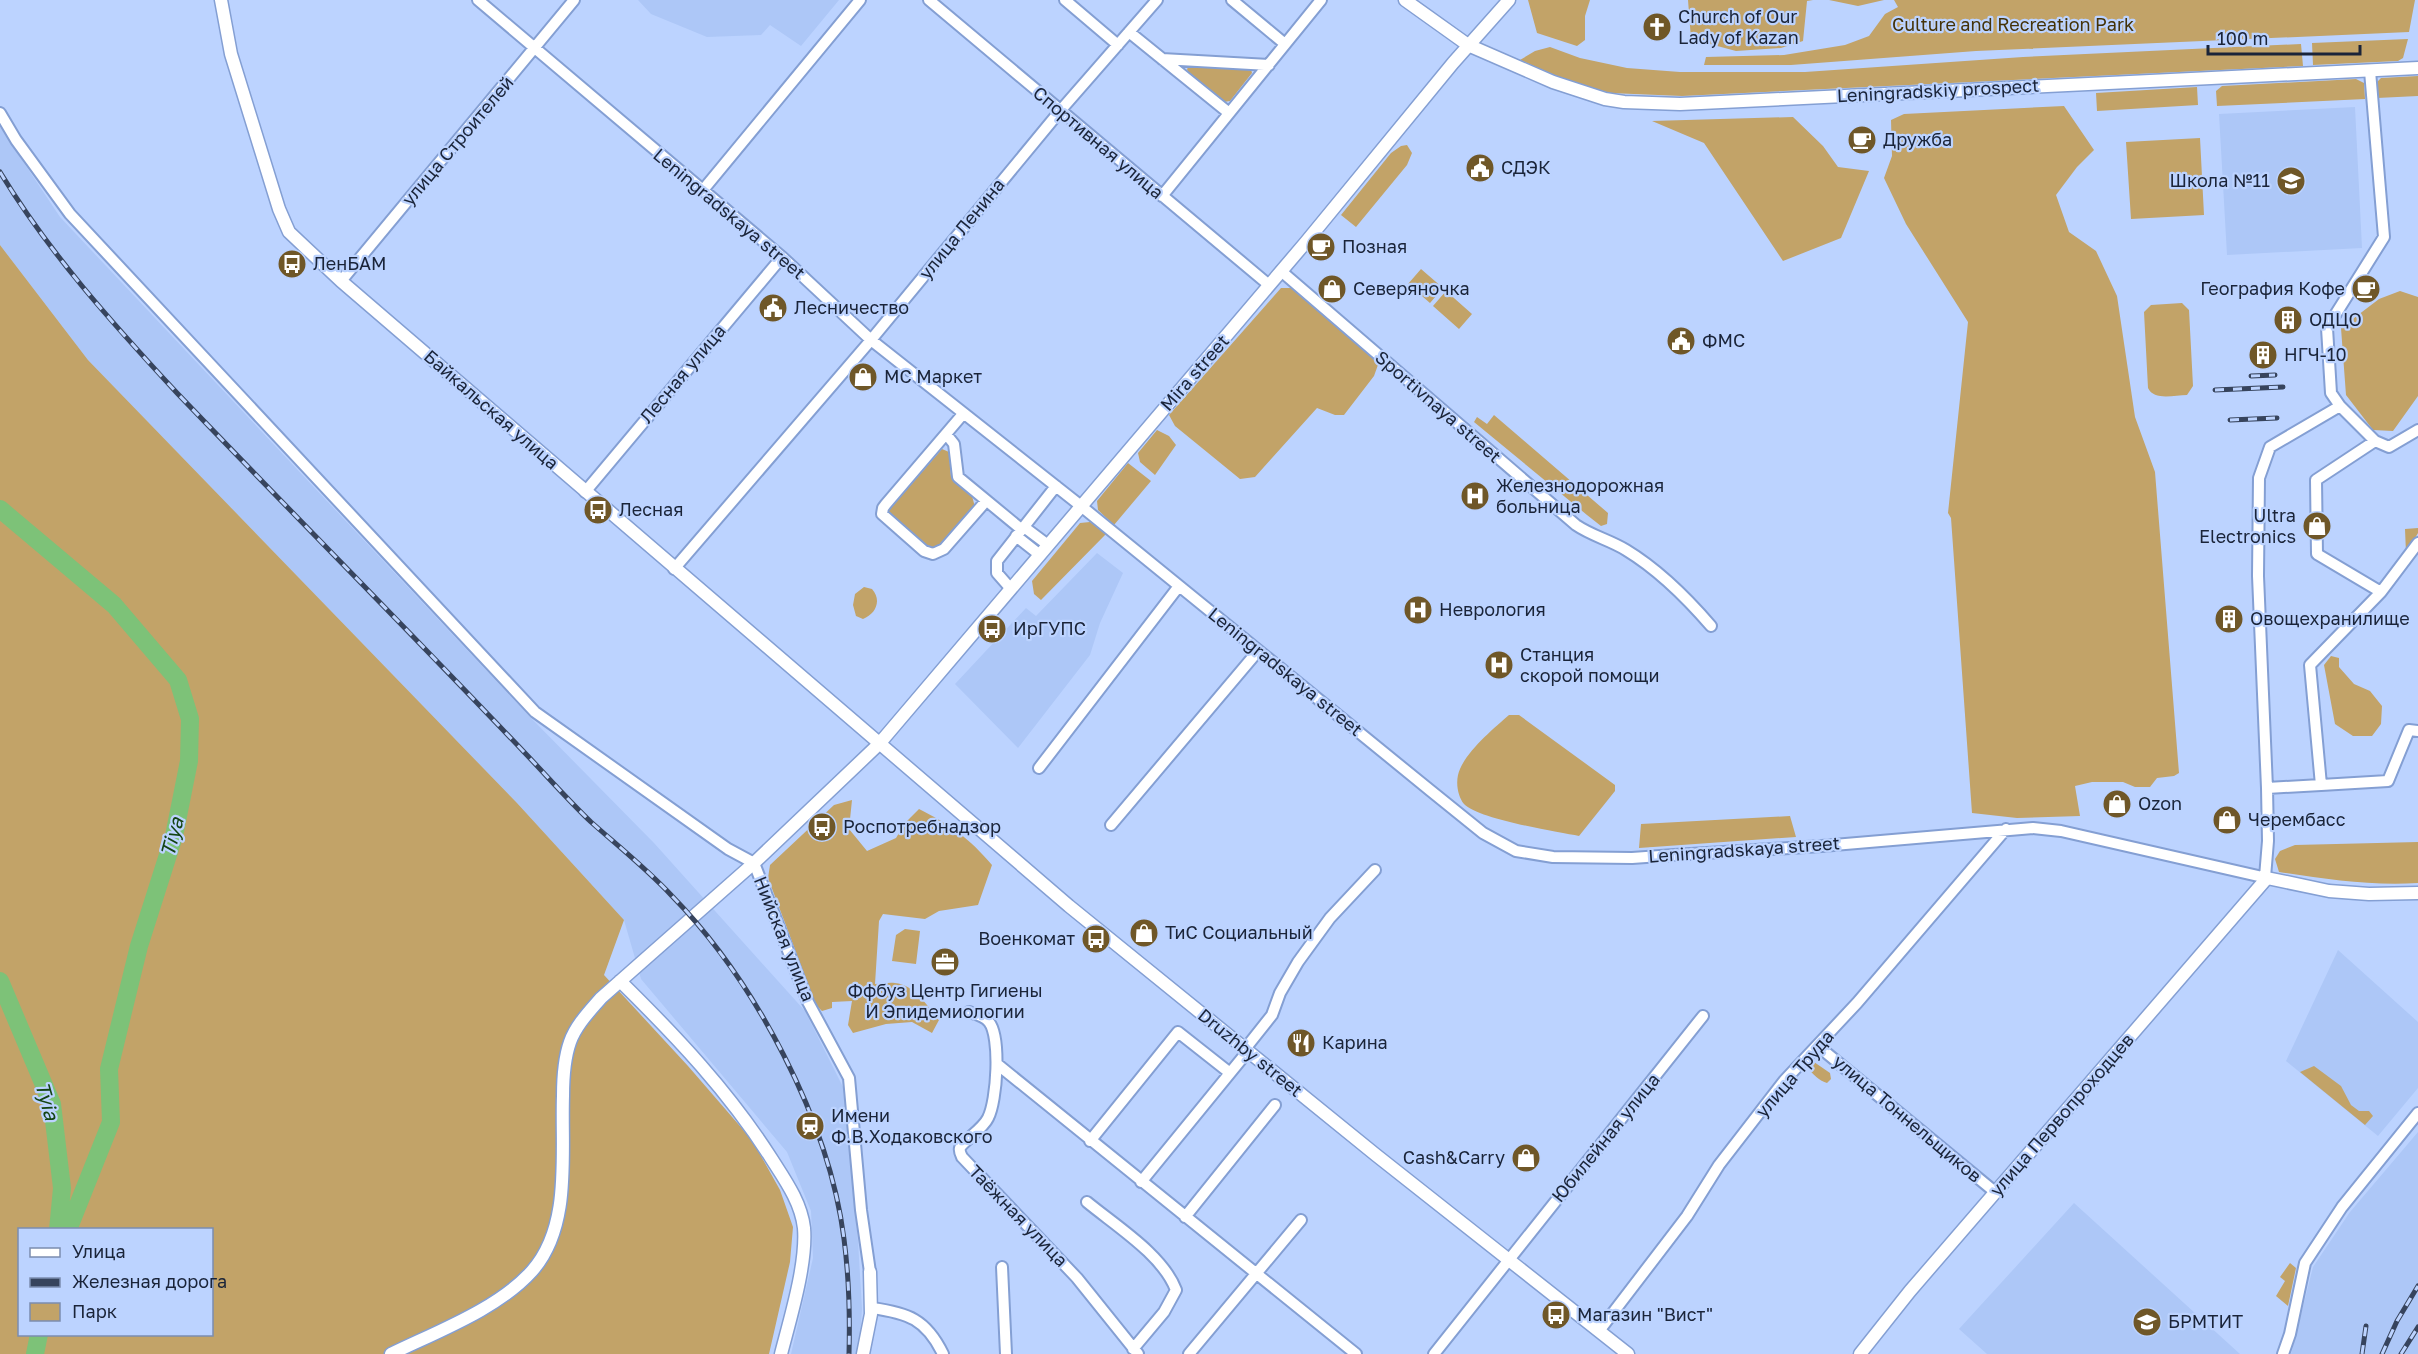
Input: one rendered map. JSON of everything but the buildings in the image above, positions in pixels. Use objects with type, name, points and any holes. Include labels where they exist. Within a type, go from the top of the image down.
[{"type":"street","name":"Байкальская улица","points":[[221,0],[231,54],[279,209],[289,232],[341,281],[879,744]]},
{"type":"street","name":"Leningradskaya street","points":[[478,0],[782,257],[871,340],[1081,506],[1483,832],[1516,851],[1553,857],[1632,858],[1822,846],[2033,828],[2061,831],[2266,877]]},
{"type":"street","name":"улица Строителей","points":[[341,281],[574,0]]},
{"type":"street","points":[[703,190],[860,0]]},
{"type":"street","name":"Спортивная улица","points":[[929,0],[1269,285]]},
{"type":"street","points":[[1065,0],[1118,45]]},
{"type":"street","name":"улица Ленина","points":[[675,569],[871,340],[1060,111],[1157,0]]},
{"type":"street","points":[[1232,0],[1285,44]]},
{"type":"street","points":[[1162,196],[1321,0]]},
{"type":"street","name":"Leningradskiy prospect","points":[[1405,0],[1468,45],[1579,91],[1605,99],[1644,104],[2418,68]]},
{"type":"street","name":"Mira street","points":[[391,1354],[465,1318],[506,1294],[526,1277],[544,1255],[553,1238],[561,1205],[563,1079],[569,1044],[585,1016],[620,981],[754,863],[879,744],[1281,271],[1468,45],[1509,0]]},
{"type":"street","points":[[1129,32],[1229,114]]},
{"type":"street","points":[[1162,59],[1269,65]]},
{"type":"street","points":[[2370,71],[2384,237],[2327,328],[2331,393],[2340,406],[2375,441],[2389,447],[2418,430]]},
{"type":"street","name":"Нийская улица","points":[[0,113],[16,140],[70,214],[536,712],[728,849],[754,863],[808,1002],[849,1078],[861,1210],[870,1272]]},
{"type":"street","name":"Лесная улица","points":[[585,492],[782,257]]},
{"type":"street","name":"Sportivnaya street","points":[[1281,271],[1576,525],[1591,535],[1625,550],[1681,592],[1711,626]]},
{"type":"street","points":[[2340,406],[2270,447],[2259,478],[2258,576],[2267,788],[2266,877],[2329,891],[2369,894],[2418,893]]},
{"type":"street","points":[[963,414],[882,512],[924,551],[937,553],[944,549],[986,501]]},
{"type":"street","points":[[946,434],[954,444],[958,477],[1044,550]]},
{"type":"street","points":[[2375,441],[2316,480],[2317,554],[2381,592]]},
{"type":"street","points":[[1011,589],[999,577],[996,564],[999,556],[1056,486]]},
{"type":"street","points":[[2321,785],[2310,665],[2381,592],[2418,543]]},
{"type":"street","points":[[1039,768],[1179,586]]},
{"type":"street","points":[[1111,825],[1258,651]]},
{"type":"street","points":[[2267,788],[2388,781],[2409,730],[2418,731]]},
{"type":"street","name":"Druzhby street","points":[[879,744],[1069,906],[1628,1354]]},
{"type":"street","name":"улица Труда","points":[[1599,1331],[1687,1216],[1704,1186],[1726,1156],[1785,1081],[1907,947],[2006,829]]},
{"type":"street","points":[[1141,1182],[1230,1073],[1272,1015],[1280,993],[1298,962],[1330,918],[1375,870]]},
{"type":"street","name":"улица Первопроходцев","points":[[1860,1354],[1910,1291],[2266,877]]},
{"type":"street","points":[[620,981],[670,1030],[714,1079],[753,1129],[790,1187],[804,1227],[804,1248],[781,1354]]},
{"type":"street","name":"Таёжная улица","points":[[969,1012],[986,1018],[990,1022],[997,1064],[990,1116],[984,1126],[961,1146],[962,1157],[1077,1278],[1135,1351]]},
{"type":"street","name":"Юбилейная улица","points":[[1434,1354],[1704,1016]]},
{"type":"street","points":[[1090,1141],[1178,1032],[1230,1073]]},
{"type":"street","name":"улица Тоннельщиков","points":[[1818,1046],[1995,1192]]},
{"type":"street","points":[[997,1064],[1356,1354]]},
{"type":"street","points":[[1185,1217],[1275,1105]]},
{"type":"street","points":[[2283,1354],[2290,1334],[2305,1263],[2342,1207],[2418,1113]]},
{"type":"street","points":[[1087,1202],[1151,1255],[1166,1271],[1176,1290],[1173,1300],[1135,1351]]},
{"type":"street","points":[[1190,1354],[1301,1220]]},
{"type":"street","points":[[1002,1267],[1006,1354]]},
{"type":"street","points":[[863,1354],[872,1308],[870,1272]]},
{"type":"street","points":[[872,1308],[911,1316],[931,1333],[943,1354]]},
{"type":"shaded area","points":[[638,0],[839,0],[801,46],[770,25],[761,35],[707,37],[651,14]]},
{"type":"shaded area","name":"Школа №11","points":[[2355,107],[2362,248],[2227,255],[2219,114]]},
{"type":"shaded area","points":[[0,127],[60,217],[530,717],[654,843],[805,1011],[843,1087],[858,1241],[862,1309],[859,1354],[791,1354],[813,1258],[811,1211],[787,1152],[641,979],[624,920],[517,803],[88,360],[0,245]]},
{"type":"shaded area","points":[[1097,553],[1123,573],[1100,623],[1090,655],[1018,748],[955,684],[1026,608],[1036,616]]},
{"type":"shaded area","points":[[2338,950],[2418,1022],[2418,1088],[2378,1136],[2286,1061]]},
{"type":"shaded area","points":[[2418,1132],[2418,1354],[2291,1354],[2313,1267],[2350,1212]]},
{"type":"shaded area","points":[[2074,1203],[2240,1354],[1987,1354],[1959,1329]]},
{"type":"green space","points":[[1528,0],[1590,0],[1585,16],[1585,40],[1577,46],[1537,33]]},
{"type":"green space","points":[[1688,0],[1813,0],[1807,1],[1803,41],[1781,48],[1736,51],[1691,39]]},
{"type":"green space","name":"Culture and Recreation Park","points":[[1829,0],[1884,0],[1858,6]]},
{"type":"green space","name":"Culture and Recreation Park","points":[[1894,0],[2415,0],[2409,32],[1976,51],[1791,65],[1704,65],[1706,57],[1784,55],[1845,45],[1869,36],[1885,14],[1898,7]]},
{"type":"green space","points":[[2408,39],[2403,58],[2398,61],[2313,65],[2312,43]]},
{"type":"green space","points":[[2301,44],[2303,66],[1682,96],[1610,93],[1566,80],[1520,60],[1535,51],[1550,47],[1580,58],[1627,68],[1680,72],[1805,72],[2023,57]]},
{"type":"green space","points":[[1190,65],[1251,69],[1252,73],[1230,101],[1224,102],[1189,75],[1187,69]]},
{"type":"green space","points":[[2418,76],[2418,96],[2377,98],[2376,83],[2381,78]]},
{"type":"green space","points":[[2356,79],[2364,83],[2365,99],[2217,106],[2216,91],[2222,86]]},
{"type":"green space","points":[[2197,87],[2198,105],[2097,111],[2096,93]]},
{"type":"green space","points":[[2064,106],[2094,150],[2077,167],[2056,195],[2069,232],[2096,251],[2117,296],[2135,417],[2155,472],[2179,773],[2174,776],[2157,778],[2150,787],[2135,787],[2123,782],[2092,782],[2075,786],[2080,816],[2017,818],[1972,813],[1951,518],[1948,513],[1968,322],[1906,224],[1884,178],[1892,156],[1891,120],[1904,114]]},
{"type":"green space","points":[[1793,117],[1823,146],[1838,167],[1869,171],[1841,238],[1783,261],[1704,143],[1652,121]]},
{"type":"green space","points":[[2200,138],[2204,215],[2131,219],[2126,142]]},
{"type":"green space","points":[[1407,145],[1412,153],[1407,165],[1356,227],[1341,215],[1391,153]]},
{"type":"green space","points":[[0,245],[88,360],[517,803],[624,920],[604,975],[752,1140],[780,1190],[793,1227],[790,1262],[769,1354],[0,1354]]},
{"type":"green space","points":[[1421,269],[1443,288],[1430,303],[1408,284]]},
{"type":"green space","points":[[1281,288],[1292,288],[1379,362],[1374,376],[1344,415],[1335,415],[1317,408],[1255,477],[1240,479],[1175,426],[1169,415]]},
{"type":"green space","points":[[1446,291],[1472,314],[1459,329],[1433,306]]},
{"type":"green space","points":[[2400,291],[2418,297],[2418,396],[2393,431],[2373,430],[2346,395],[2341,328],[2379,299]]},
{"type":"green space","points":[[2182,303],[2189,310],[2193,386],[2187,395],[2155,395],[2148,388],[2144,312],[2151,305]]},
{"type":"green space","points":[[1494,415],[1608,513],[1607,524],[1601,526],[1474,422],[1477,417],[1487,424]]},
{"type":"green space","points":[[1157,430],[1169,436],[1176,445],[1155,475],[1140,462],[1138,453]]},
{"type":"green space","points":[[942,449],[949,452],[951,477],[972,496],[975,507],[940,547],[927,548],[888,514],[888,511]]},
{"type":"green space","points":[[1128,463],[1151,481],[1114,525],[1098,510],[1097,501]]},
{"type":"green space","points":[[1090,522],[1106,534],[1041,600],[1034,594],[1032,581],[1080,523]]},
{"type":"green space","points":[[2418,528],[2418,533],[2406,553],[2405,529]]},
{"type":"green space","points":[[864,587],[872,589],[877,602],[871,614],[863,619],[856,616],[853,605],[855,594]]},
{"type":"green space","points":[[2331,656],[2339,658],[2339,667],[2354,684],[2370,691],[2382,706],[2381,724],[2372,736],[2353,736],[2335,724],[2324,665]]},
{"type":"green space","points":[[1509,715],[1519,715],[1615,785],[1615,791],[1579,836],[1501,820],[1472,810],[1464,804],[1458,792],[1458,773],[1469,754]]},
{"type":"green space","points":[[852,800],[849,829],[867,851],[896,838],[905,823],[919,809],[959,833],[992,865],[978,905],[939,911],[925,919],[883,914],[879,921],[875,984],[895,983],[915,992],[939,1020],[932,1033],[912,1022],[886,1024],[853,1033],[848,1025],[852,1001],[832,1002],[832,1008],[822,1011],[816,1005],[768,878],[770,865],[834,805]]},
{"type":"green space","points":[[1790,816],[1796,837],[1639,848],[1641,824]]},
{"type":"green space","points":[[2418,842],[2418,883],[2365,883],[2279,872],[2275,859],[2280,851],[2295,845]]},
{"type":"green space","points":[[905,929],[920,931],[916,964],[892,961],[896,935]]},
{"type":"green space","points":[[1814,1062],[1830,1073],[1831,1079],[1827,1083],[1816,1077],[1808,1068]]},
{"type":"green space","points":[[2314,1066],[2341,1086],[2351,1105],[2359,1111],[2369,1111],[2373,1116],[2365,1125],[2300,1072]]},
{"type":"green space","points":[[2290,1263],[2296,1268],[2288,1306],[2276,1296],[2285,1281],[2280,1277]]},
{"type":"waterway","name":"Tiya","points":[[0,509],[114,605],[178,680],[190,719],[189,761],[174,836],[139,946],[109,1069],[111,1122],[69,1228]]},
{"type":"waterway","name":"Tyia","points":[[0,981],[52,1104],[62,1188],[58,1228]]},
{"type":"waterway","name":"Tyia","points":[[35,1354],[39,1336]]},
{"type":"railway","points":[[0,172],[39,231],[83,287],[153,367],[574,805],[662,886],[703,930],[732,969],[784,1055],[805,1101],[822,1147],[836,1194],[844,1239],[849,1296],[849,1354]]},
{"type":"railway","points":[[2251,376],[2275,375]]},
{"type":"railway","points":[[2215,390],[2283,387]]},
{"type":"railway","points":[[2230,420],[2277,418]]},
{"type":"railway","points":[[2382,1354],[2397,1321],[2418,1286]]},
{"type":"railway","points":[[2362,1354],[2366,1326]]},
{"type":"railway","points":[[2401,1354],[2418,1327]]},
{"type":"place","name":"Church of Our Lady of Kazan","points":[[1657,27]]},
{"type":"place","name":"Дружба","points":[[1862,140]]},
{"type":"place","name":"СДЭК","points":[[1480,168]]},
{"type":"place","name":"Школа №11","points":[[2291,181]]},
{"type":"place","name":"Позная","points":[[1321,247]]},
{"type":"place","name":"ЛенБАМ","points":[[292,264]]},
{"type":"place","name":"Северяночка","points":[[1332,289]]},
{"type":"place","name":"География Кофе","points":[[2366,289]]},
{"type":"place","name":"Лесничество","points":[[773,308]]},
{"type":"place","name":"ОДЦО","points":[[2288,320]]},
{"type":"place","name":"ФМС","points":[[1681,341]]},
{"type":"place","name":"НГЧ-10","points":[[2263,355]]},
{"type":"place","name":"МС Маркет","points":[[863,377]]},
{"type":"place","name":"Железнодорожная больница","points":[[1475,496]]},
{"type":"place","name":"Лесная","points":[[598,510]]},
{"type":"place","name":"Ultra Electronics","points":[[2317,526]]},
{"type":"place","name":"Неврология","points":[[1418,610]]},
{"type":"place","name":"Овощехранилище","points":[[2229,619]]},
{"type":"place","name":"ИрГУПС","points":[[992,629]]},
{"type":"place","name":"Станция скорой помощи","points":[[1499,665]]},
{"type":"place","name":"Ozon","points":[[2117,804]]},
{"type":"place","name":"Черембасс","points":[[2227,820]]},
{"type":"place","name":"Роспотребнадзор","points":[[822,827]]},
{"type":"place","name":"ТиС Социальный","points":[[1144,933]]},
{"type":"place","name":"Военкомат","points":[[1096,939]]},
{"type":"place","name":"Ффбуз Центр Гигиены И Эпидемиологии","points":[[945,962]]},
{"type":"place","name":"Карина","points":[[1301,1043]]},
{"type":"place","name":"Имени Ф.В.Ходаковского","points":[[810,1126]]},
{"type":"place","name":"Cash&Carry","points":[[1526,1158]]},
{"type":"place","name":"Магазин \"Вист\"","points":[[1556,1315]]},
{"type":"place","name":"БРМТИТ","points":[[2147,1322]]}]
